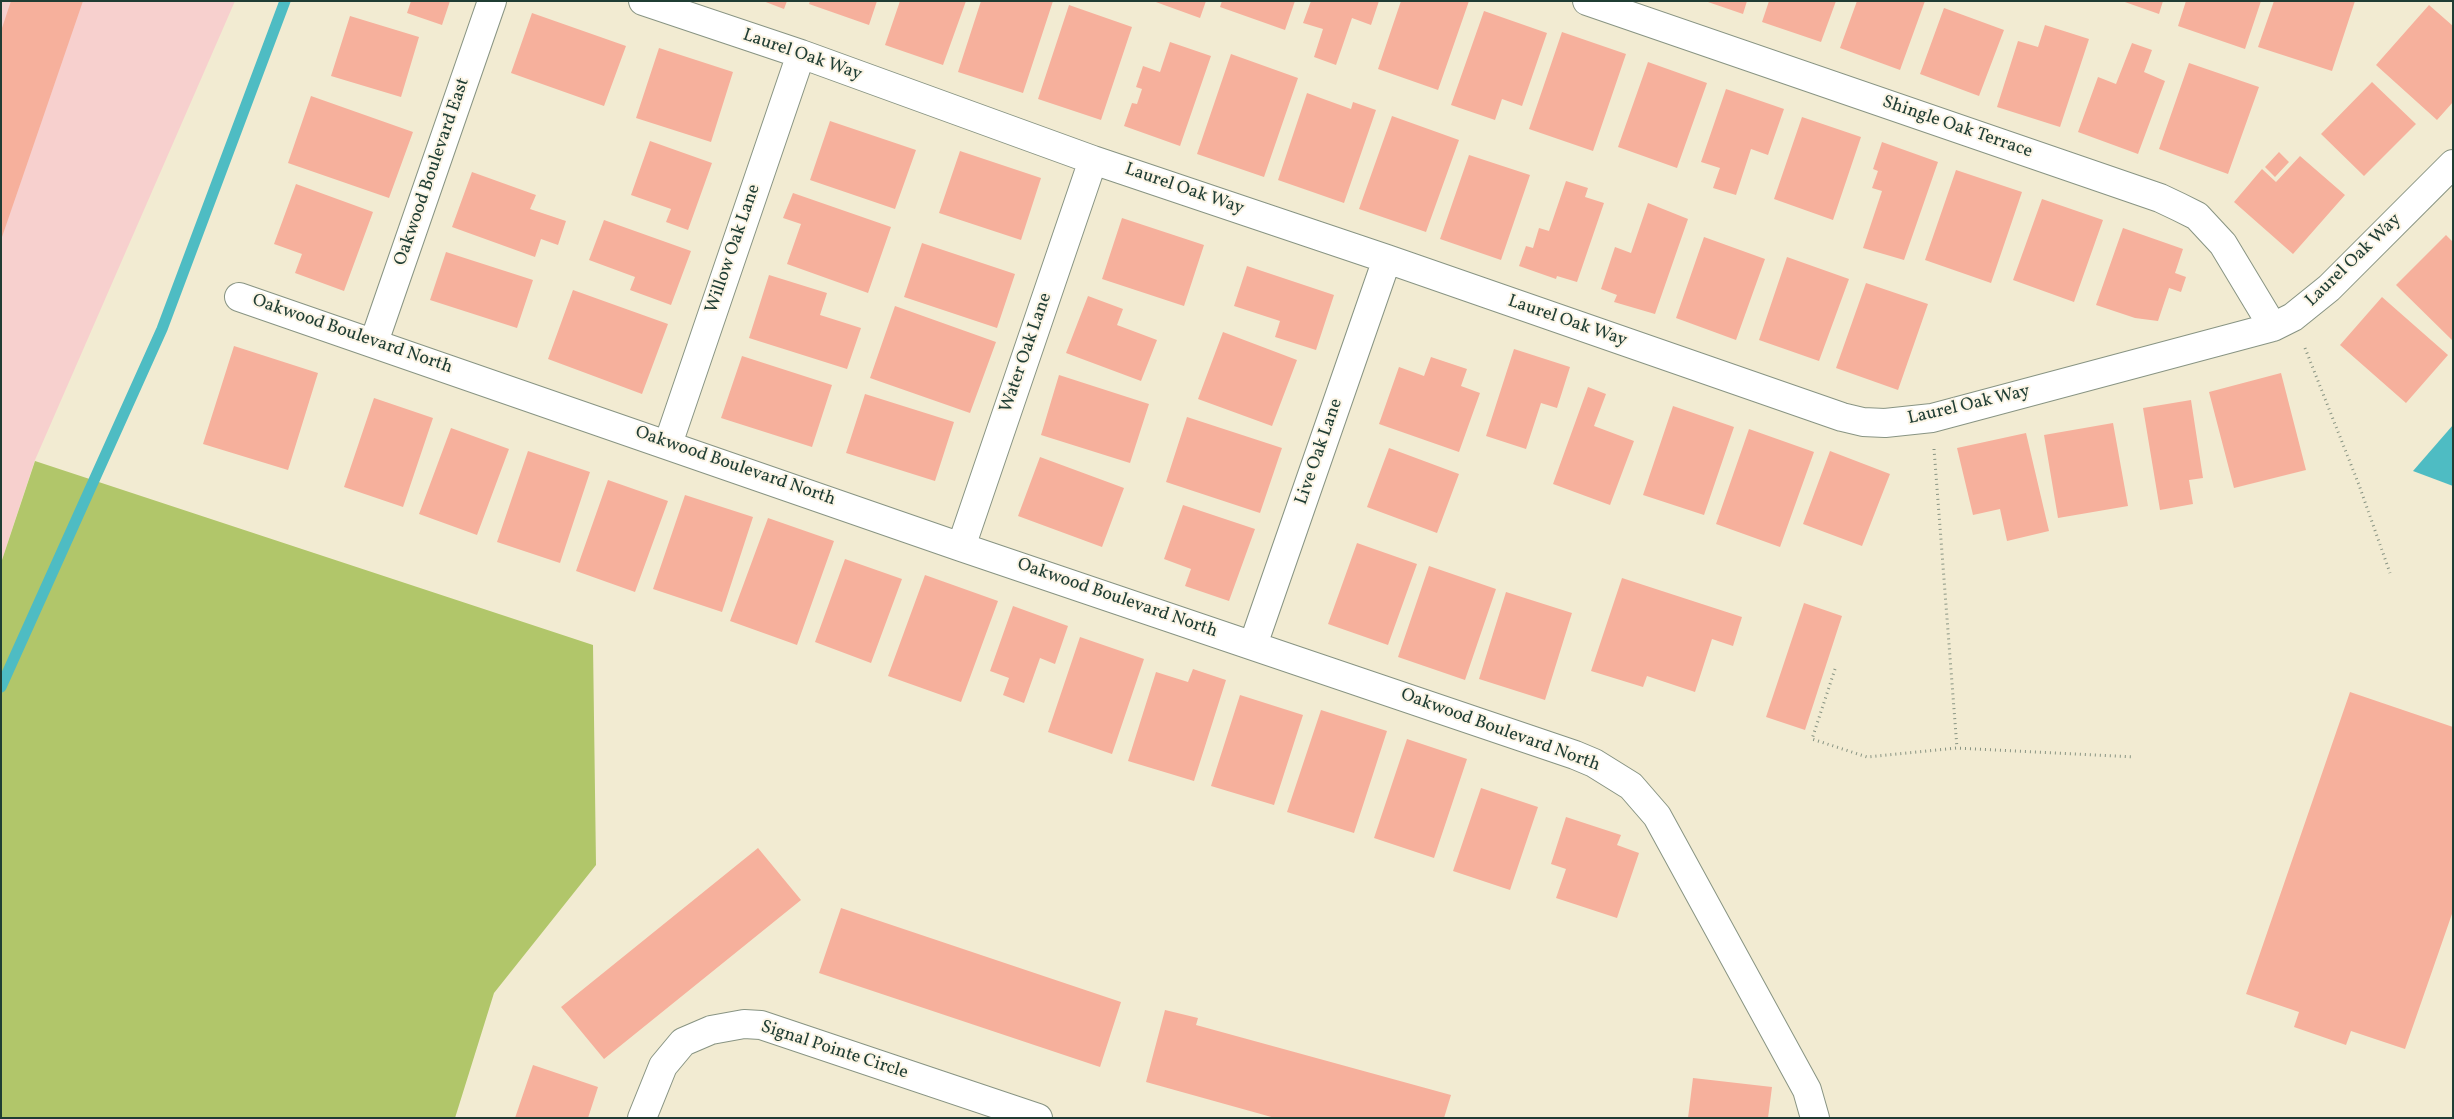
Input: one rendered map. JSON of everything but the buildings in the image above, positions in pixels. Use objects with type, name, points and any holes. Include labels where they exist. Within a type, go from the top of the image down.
[{"type":"street","name":"Oakwood Boulevard East","points":[[374,342],[492,1]]},
{"type":"street","name":"Laurel Oak Way","points":[[643,1],[801,54],[1093,160],[1387,259],[1842,418],[1863,422],[1885,423],[1932,418],[2283,322],[2329,288],[2453,164]]},
{"type":"street","name":"Shingle Oak Terrace","points":[[1587,1],[2160,198],[2197,216],[2224,244],[2283,322]]},
{"type":"street","name":"Willow Oak Lane","points":[[668,444],[801,54]]},
{"type":"street","name":"Water Oak Lane","points":[[961,546],[1093,160]]},
{"type":"street","name":"Live Oak Lane","points":[[1253,645],[1387,259]]},
{"type":"street","name":"Oakwood Boulevard North","points":[[239,297],[1575,755],[1612,772],[1631,786],[1657,816],[1807,1090],[1815,1118]]},
{"type":"street","name":"Signal Pointe Circle","points":[[642,1118],[663,1066],[683,1042],[711,1030],[744,1024],[761,1025],[1038,1118]]},
{"type":"path","points":[[2283,322],[2359,485],[2390,573]]},
{"type":"path","points":[[1932,418],[1956,748]]},
{"type":"path","points":[[1835,669],[1812,739],[1868,757],[1956,748],[2134,757]]},
{"type":"shaded area","points":[[1,1],[235,1],[35,460],[1,563]]},
{"type":"green space","points":[[35,461],[593,645],[596,865],[494,993],[455,1118],[1,1118],[1,563]]},
{"type":"water","points":[[2453,425],[2453,486],[2413,471]]},
{"type":"waterway","points":[[1,687],[162,329],[285,1]]}]
